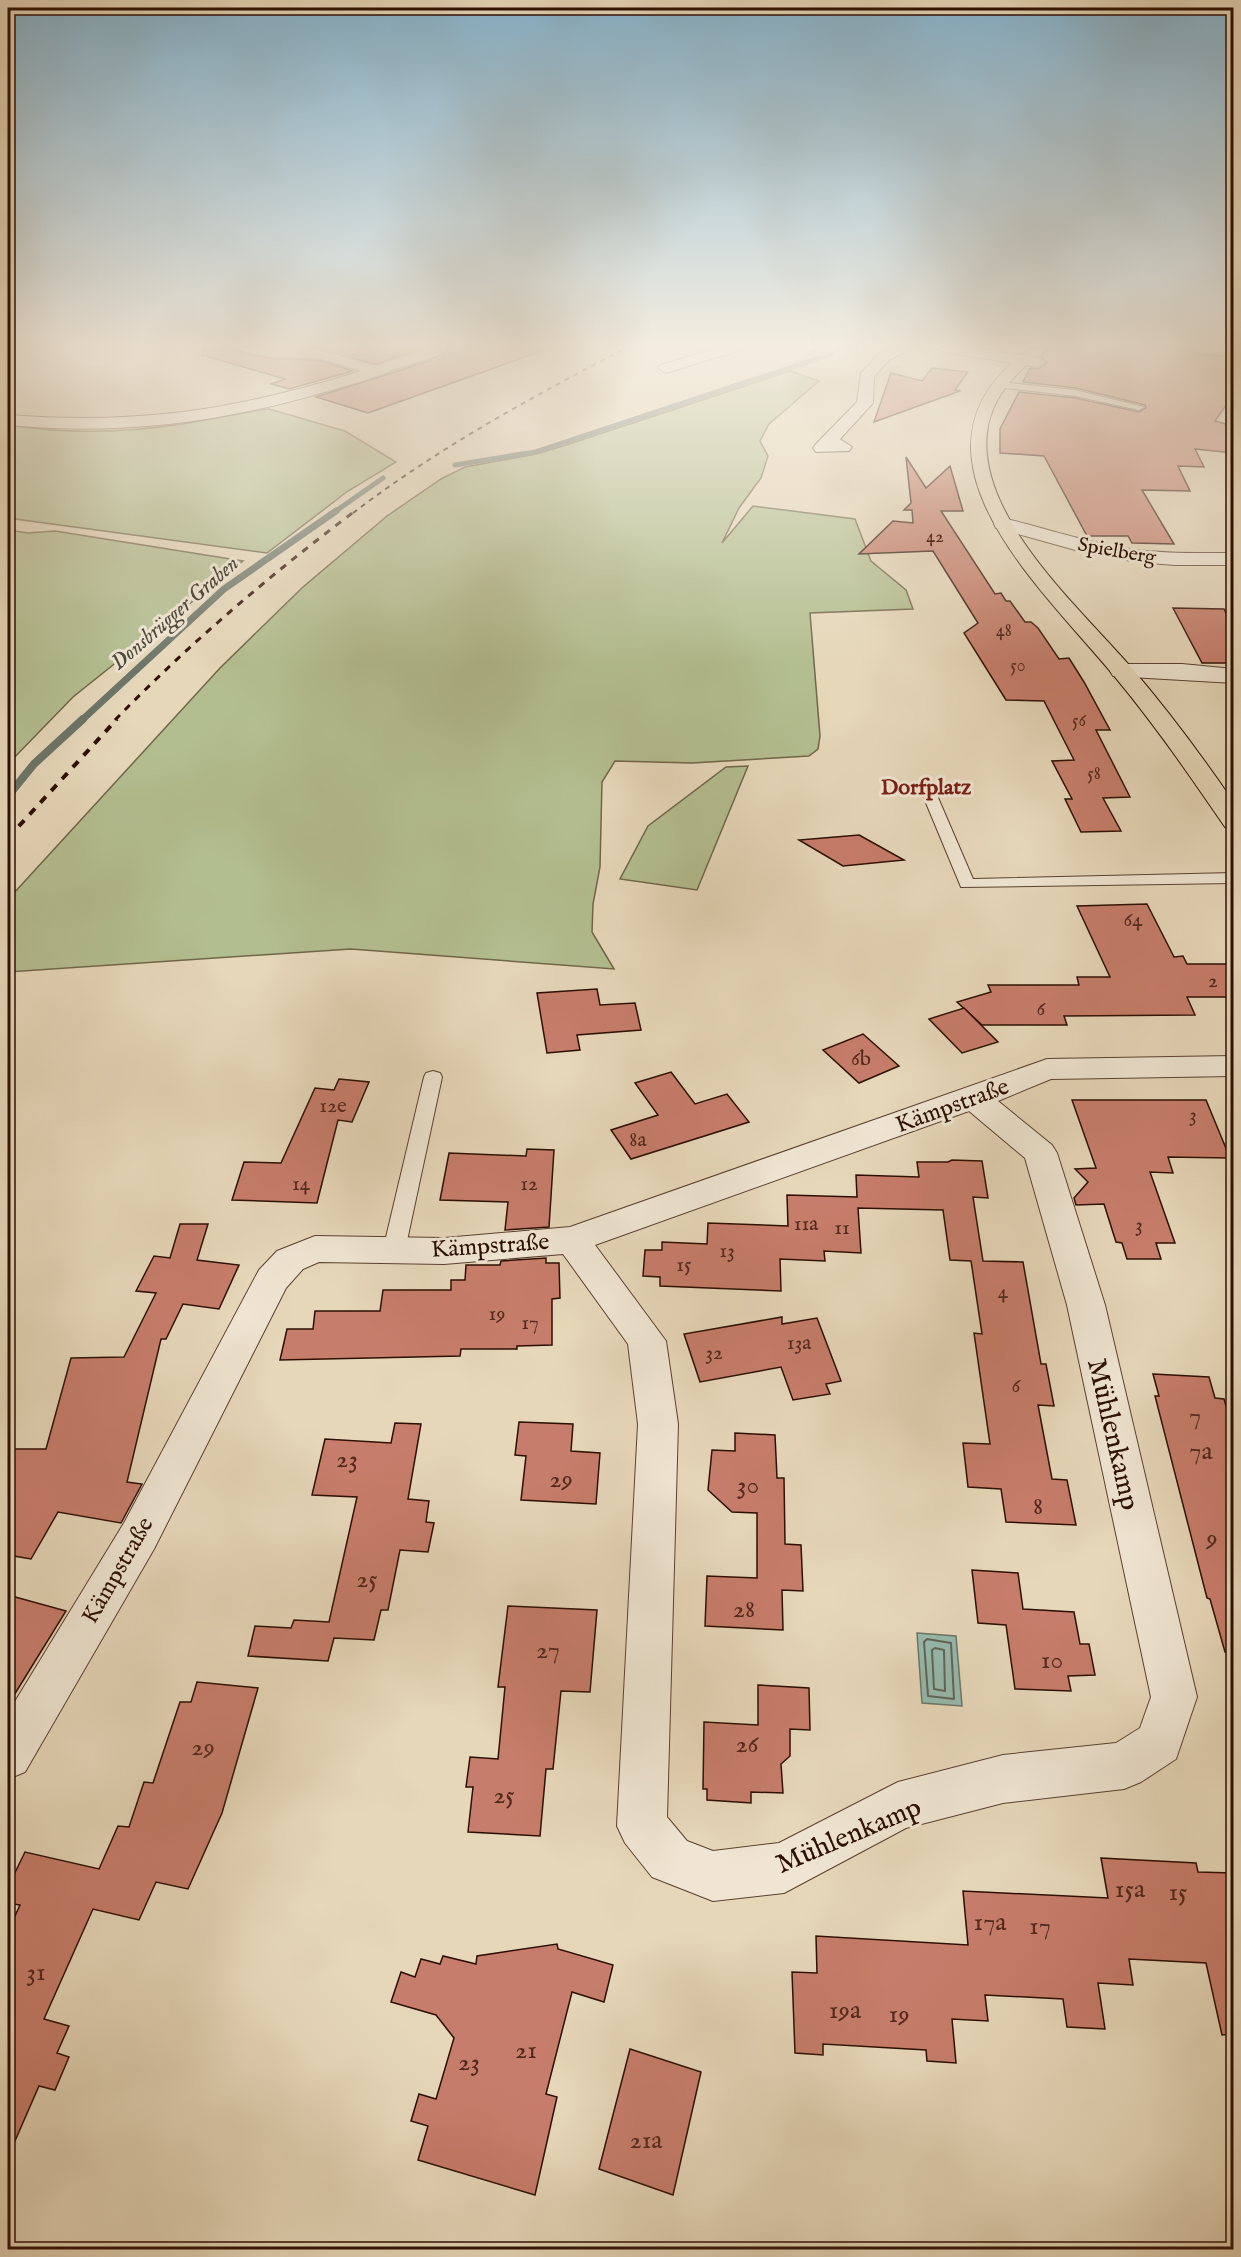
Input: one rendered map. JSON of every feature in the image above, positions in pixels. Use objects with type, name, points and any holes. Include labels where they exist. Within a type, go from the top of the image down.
[{"type":"main road","points":[[979,453],[984,483],[1003,524],[1163,722],[1233,822]]},
{"type":"street","name":"Spielberg","points":[[1003,524],[1129,555],[1233,560]]},
{"type":"street","points":[[1121,671],[1182,671],[1233,676]]},
{"type":"street","name":"Kämpstraße","points":[[8,1756],[139,1536],[272,1280],[290,1260],[315,1249],[444,1251],[572,1240],[974,1098],[1047,1069],[1233,1066]]},
{"type":"street","name":"Mühlenkamp","points":[[572,1240],[647,1341],[658,1424],[642,1826],[670,1859],[713,1876],[784,1868],[898,1806],[1003,1779],[1124,1766],[1160,1743],[1174,1697],[1086,1305],[1040,1153],[974,1098]]},
{"type":"lane","points":[[926,786],[967,884],[1233,878]]},
{"type":"lane","points":[[393,1250],[433,1077]]},
{"type":"green space","points":[[8,453],[382,453],[396,462],[348,491],[267,553],[8,518]]},
{"type":"green space","points":[[767,453],[768,456],[761,478],[739,508],[722,543],[753,506],[855,519],[871,561],[906,590],[913,609],[810,613],[820,736],[818,749],[809,756],[692,763],[615,761],[602,782],[600,867],[593,904],[592,932],[614,969],[351,949],[8,972],[8,902],[14,893],[220,668],[303,587],[387,516],[441,479],[465,467],[536,454]]},
{"type":"green space","points":[[8,530],[28,533],[55,531],[243,561],[73,697],[8,764]]},
{"type":"green space","points":[[748,766],[697,890],[620,879],[648,826],[726,767]]},
{"type":"water","points":[[917,1633],[956,1636],[962,1706],[922,1703]]},
{"type":"building","points":[[1005,453],[1197,453],[1204,467],[1178,466],[1190,491],[1142,490],[1174,544],[1132,543],[1128,536],[1087,536],[1044,456]]},
{"type":"building","points":[[906,457],[926,488],[950,466],[963,511],[941,511],[995,594],[1001,593],[1006,601],[1010,601],[1025,622],[1031,622],[1038,628],[1059,659],[1069,658],[1084,682],[1110,730],[1096,730],[1130,797],[1103,798],[1121,831],[1081,832],[1065,799],[1072,799],[1052,761],[1074,760],[1044,701],[1006,700],[964,633],[978,623],[933,551],[859,554],[893,521],[913,523],[912,510],[904,510],[911,503]]},
{"type":"building","points":[[1173,608],[1224,609],[1233,628],[1233,663],[1202,663]]},
{"type":"building","points":[[859,835],[904,860],[843,866],[799,840]]},
{"type":"building","points":[[1147,904],[1174,957],[1183,956],[1187,964],[1226,964],[1233,978],[1233,997],[1187,997],[1195,1015],[1064,1016],[1067,1025],[982,1025],[957,1002],[991,992],[988,985],[1079,985],[1077,977],[1110,977],[1077,906]]},
{"type":"building","points":[[597,989],[600,1005],[635,1003],[641,1030],[577,1035],[580,1050],[547,1053],[537,993]]},
{"type":"building","points":[[964,1008],[998,1042],[962,1053],[929,1019]]},
{"type":"building","points":[[863,1034],[899,1066],[859,1083],[823,1050]]},
{"type":"building","points":[[671,1072],[695,1104],[727,1094],[749,1122],[631,1159],[611,1130],[658,1115],[635,1083]]},
{"type":"building","points":[[339,1079],[369,1082],[352,1122],[338,1120],[317,1203],[232,1200],[244,1162],[281,1163],[315,1088],[334,1090]]},
{"type":"building","points":[[1072,1100],[1206,1100],[1230,1158],[1168,1157],[1173,1173],[1150,1172],[1175,1243],[1156,1243],[1161,1259],[1127,1259],[1122,1243],[1116,1242],[1104,1204],[1076,1205],[1074,1198],[1088,1182],[1075,1169],[1096,1168]]},
{"type":"building","points":[[527,1149],[554,1150],[549,1227],[505,1230],[508,1202],[440,1200],[449,1153],[526,1156]]},
{"type":"building","points":[[982,1161],[988,1198],[973,1197],[983,1261],[1023,1262],[1041,1364],[1046,1364],[1054,1406],[1038,1405],[1052,1479],[1067,1480],[1076,1525],[1006,1522],[1001,1489],[968,1487],[963,1443],[990,1444],[974,1333],[982,1334],[971,1261],[950,1260],[943,1210],[858,1208],[861,1253],[824,1251],[825,1261],[780,1259],[781,1291],[660,1286],[660,1277],[643,1276],[645,1250],[662,1250],[662,1242],[707,1244],[708,1223],[788,1226],[787,1195],[857,1197],[856,1175],[919,1177],[917,1162]]},
{"type":"building","points":[[180,1224],[208,1224],[197,1260],[239,1265],[219,1309],[183,1304],[166,1339],[161,1339],[127,1482],[142,1484],[121,1523],[58,1512],[31,1559],[8,1555],[8,1449],[46,1449],[71,1358],[124,1357],[156,1293],[136,1291],[154,1256],[170,1258]]},
{"type":"building","points":[[546,1258],[546,1263],[559,1263],[560,1298],[552,1299],[552,1345],[517,1346],[517,1349],[461,1349],[460,1356],[280,1360],[287,1329],[313,1329],[315,1311],[380,1311],[383,1290],[451,1290],[451,1280],[465,1280],[466,1265],[500,1265],[501,1261]]},
{"type":"building","points":[[782,1317],[782,1324],[817,1318],[841,1381],[826,1384],[830,1394],[793,1400],[781,1367],[700,1382],[684,1334]]},
{"type":"building","points":[[1153,1374],[1209,1377],[1215,1398],[1224,1399],[1233,1431],[1233,1651],[1225,1652],[1210,1599],[1207,1598],[1155,1396],[1159,1396]]},
{"type":"building","points":[[519,1422],[573,1424],[571,1451],[600,1453],[596,1504],[521,1500],[526,1456],[515,1455]]},
{"type":"building","points":[[395,1423],[421,1424],[408,1499],[429,1501],[426,1522],[434,1523],[428,1552],[400,1550],[388,1610],[381,1610],[374,1640],[334,1638],[328,1661],[248,1656],[255,1626],[291,1628],[294,1620],[329,1622],[357,1497],[312,1495],[325,1439],[391,1443]]},
{"type":"building","points":[[735,1433],[775,1435],[777,1478],[784,1478],[785,1544],[801,1545],[803,1591],[782,1590],[783,1630],[705,1626],[707,1576],[757,1578],[757,1513],[732,1512],[708,1490],[712,1450],[735,1451]]},
{"type":"building","points":[[972,1570],[1018,1573],[1023,1609],[1074,1612],[1080,1644],[1089,1644],[1095,1675],[1068,1676],[1071,1691],[1015,1689],[1006,1625],[978,1623]]},
{"type":"building","points":[[8,1595],[66,1611],[8,1705]]},
{"type":"building","points":[[508,1606],[597,1610],[590,1692],[561,1691],[553,1769],[546,1769],[540,1836],[468,1832],[473,1787],[466,1787],[470,1757],[498,1759],[505,1687],[498,1687]]},
{"type":"building","points":[[197,1682],[258,1688],[222,1813],[188,1889],[156,1882],[139,1920],[93,1909],[44,2019],[69,2026],[57,2053],[69,2057],[55,2090],[39,2086],[8,2157],[8,1931],[20,1905],[8,1903],[8,1887],[25,1852],[99,1869],[118,1826],[129,1827],[144,1782],[153,1783],[180,1702],[191,1702]]},
{"type":"building","points":[[758,1685],[809,1688],[810,1730],[790,1729],[790,1756],[781,1764],[783,1793],[751,1792],[751,1803],[707,1800],[707,1789],[703,1789],[704,1722],[758,1725]]},
{"type":"building","points":[[1101,1858],[1196,1863],[1198,1872],[1233,1873],[1233,2034],[1222,2035],[1206,1963],[1129,1959],[1133,1985],[1098,1983],[1105,2029],[1067,2027],[1063,1999],[985,1995],[988,2021],[952,2019],[956,2063],[927,2061],[926,2050],[823,2044],[823,2055],[795,2053],[792,1972],[817,1973],[816,1936],[968,1945],[963,1891],[1108,1898]]},
{"type":"building","points":[[557,1944],[558,1949],[613,1965],[604,2002],[572,1992],[546,2094],[557,2097],[535,2195],[418,2160],[428,2126],[411,2121],[419,2094],[436,2099],[454,2038],[436,2015],[391,2002],[401,1972],[415,1977],[421,1959],[440,1964],[443,1956],[476,1964],[477,1956]]},
{"type":"building","points":[[630,2049],[701,2072],[673,2195],[599,2169]]},
{"type":"waterway","name":"Donsbrügger Graben","points":[[455,465],[527,453]]},
{"type":"waterway","name":"Donsbrügger Graben","points":[[333,513],[383,478]]},
{"type":"waterway","name":"Donsbrügger Graben","points":[[82,720],[224,589],[336,511]]},
{"type":"waterway","name":"Donsbrügger Graben","points":[[8,796],[34,764],[83,719]]},
{"type":"railway","points":[[353,513],[439,453]]},
{"type":"railway","points":[[115,720],[231,611],[355,511]]},
{"type":"railway","points":[[8,838],[117,719]]},
{"type":"district","name":"Dorfplatz","points":[[926,786]]}]
